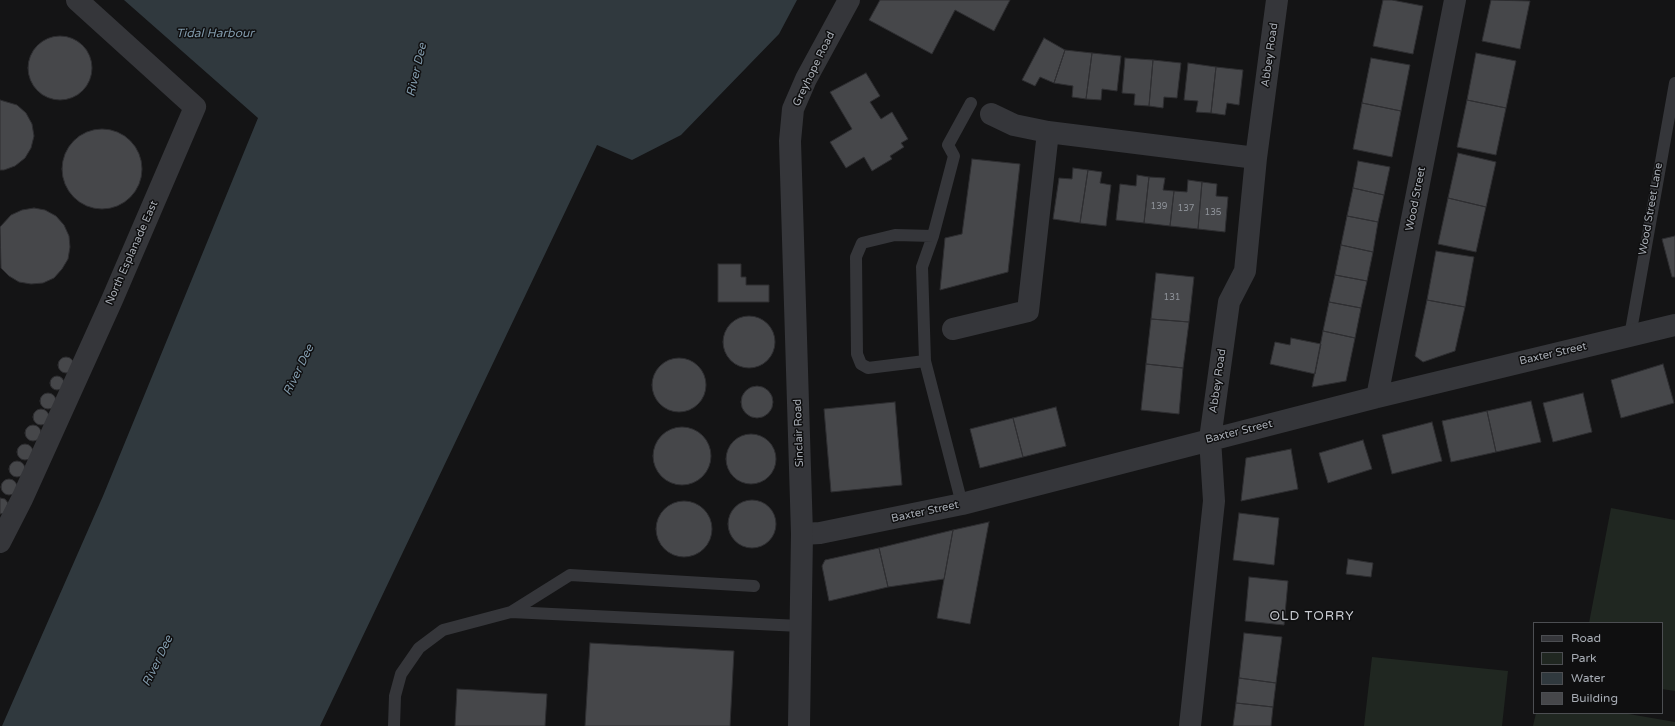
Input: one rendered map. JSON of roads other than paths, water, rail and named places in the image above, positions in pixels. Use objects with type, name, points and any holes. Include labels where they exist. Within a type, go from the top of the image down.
[{"type":"street","name":"North Esplanade East","points":[[0,542],[22,499],[112,300],[195,107],[77,0]]},
{"type":"street","name":"Greyhope Road","points":[[790,141],[793,109],[806,79],[849,0]]},
{"type":"street","name":"Abbey Road","points":[[1190,726],[1214,501],[1210,439],[1229,302],[1245,271],[1256,158],[1278,0]]},
{"type":"street","name":"Wood Street","points":[[1377,397],[1455,0]]},
{"type":"street","points":[[991,114],[1014,125],[1048,132],[1256,158]]},
{"type":"street","points":[[953,329],[1028,311],[1048,132]]},
{"type":"street","name":"Sinclair Road","points":[[790,141],[802,534],[799,726]]},
{"type":"street","name":"Baxter Street","points":[[802,534],[820,534],[962,504],[1377,397],[1675,325]]},
{"type":"lane","name":"Wood Street Lane","points":[[1630,336],[1675,83]]},
{"type":"lane","points":[[962,504],[925,362],[922,267],[933,236],[954,156],[948,145],[971,103]]},
{"type":"lane","points":[[925,362],[868,368],[861,364],[857,354],[856,257],[862,243],[895,235],[933,236]]},
{"type":"lane","points":[[394,726],[395,696],[401,674],[419,648],[443,630],[511,612],[570,575],[754,586]]},
{"type":"lane","points":[[511,612],[800,626]]},
{"type":"water","points":[[124,0],[797,0],[779,34],[681,135],[632,160],[597,145],[320,726],[2,726],[103,496],[258,118]]},
{"type":"district","name":"OLD TORRY","points":[[1312,617]]},
{"type":"water label","name":"Tidal Harbour","points":[[215,34]]},
{"type":"water label","name":"River Dee","points":[[417,70]]},
{"type":"water label","name":"River Dee","points":[[299,370]]},
{"type":"water label","name":"River Dee","points":[[158,661]]}]
